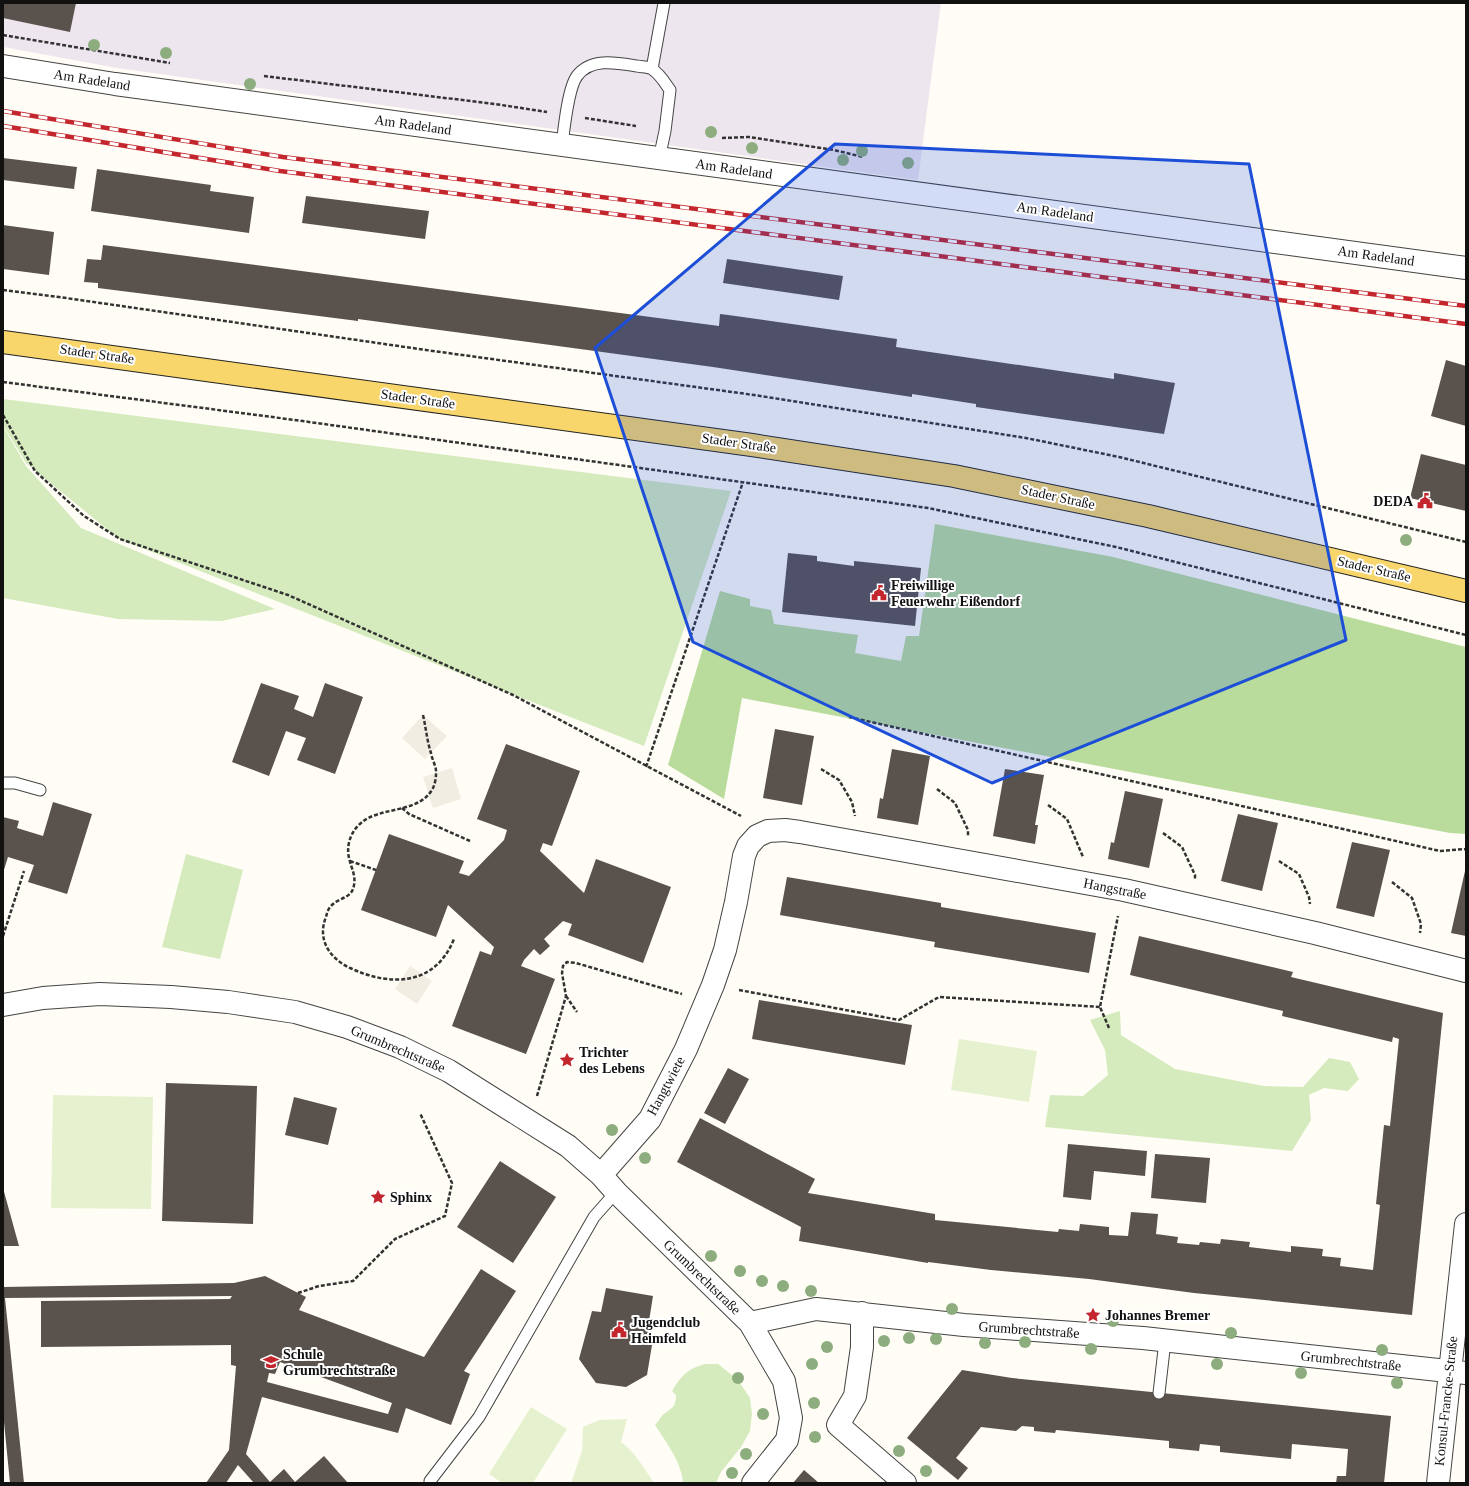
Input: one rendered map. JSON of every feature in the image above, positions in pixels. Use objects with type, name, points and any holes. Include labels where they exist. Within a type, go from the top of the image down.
[{"type":"main road","name":"Stader Straße","points":[[3,342],[752,445],[954,476],[1148,516],[1466,591]]},
{"type":"street","name":"Am Radeland","points":[[3,66],[115,84],[1466,268]]},
{"type":"street","name":"Hangstraße","points":[[760,835],[768,831],[785,830],[1093,884],[1195,906],[1417,958],[1466,971]]},
{"type":"street","name":"Hangtwiete","points":[[601,1175],[650,1119],[686,1049],[709,994],[725,950],[736,902],[744,856],[748,846],[760,835]]},
{"type":"street","name":"Grumbrechtstraße","points":[[3,1005],[43,998],[100,994],[171,997],[228,1002],[296,1012],[347,1027],[400,1047],[449,1070],[568,1146],[601,1175],[616,1192],[750,1323],[816,1309],[964,1325],[1165,1341],[1457,1373]]},
{"type":"street","name":"Konsul-Francke-Straße","points":[[1438,1483],[1457,1373],[1466,1224]]},
{"type":"street","points":[[862,1313],[862,1347],[855,1396],[838,1425],[905,1483]]},
{"type":"street","points":[[750,1323],[784,1381],[791,1418],[787,1440],[753,1483]]},
{"type":"lane","points":[[652,69],[664,3]]},
{"type":"lane","points":[[562,145],[566,115],[577,76],[590,65],[610,62],[652,69],[670,90],[665,131],[659,158]]},
{"type":"lane","points":[[3,783],[15,784],[40,790]]},
{"type":"lane","points":[[430,1481],[479,1417],[594,1217],[616,1192]]},
{"type":"lane","points":[[1159,1393],[1165,1341]]},
{"type":"path","points":[[3,35],[171,63]]},
{"type":"path","points":[[256,75],[495,104],[665,131]]},
{"type":"path","points":[[719,138],[749,137],[834,150],[864,158]]},
{"type":"path","points":[[3,290],[754,395],[1026,438],[1119,457],[1466,542]]},
{"type":"path","points":[[3,382],[295,420],[928,508],[1116,547],[1466,635]]},
{"type":"path","points":[[3,415],[35,470],[84,516],[120,539],[288,595],[514,695],[740,816],[750,822],[760,835]]},
{"type":"path","points":[[646,767],[743,482]]},
{"type":"path","points":[[423,715],[437,773],[433,789],[424,799],[416,804],[371,817],[362,822],[351,834],[349,843],[349,858],[355,879],[354,886],[351,894],[331,906],[322,928],[324,941],[335,958],[349,968],[375,977],[391,979],[419,977],[439,965],[449,951],[454,939]]},
{"type":"path","points":[[848,717],[1440,851],[1466,849]]},
{"type":"path","points":[[821,769],[839,780],[852,802],[859,842]]},
{"type":"path","points":[[937,789],[955,803],[968,830],[967,861]]},
{"type":"path","points":[[1048,805],[1067,819],[1083,855],[1093,884]]},
{"type":"path","points":[[402,808],[409,814],[470,841]]},
{"type":"path","points":[[1163,834],[1182,847],[1195,875],[1195,906]]},
{"type":"path","points":[[350,861],[376,870]]},
{"type":"path","points":[[1279,861],[1299,874],[1309,897],[1315,934]]},
{"type":"path","points":[[3,936],[24,872]]},
{"type":"path","points":[[1392,882],[1412,898],[1420,924],[1417,958]]},
{"type":"path","points":[[1109,1028],[1100,1007],[1124,890]]},
{"type":"path","points":[[529,1122],[566,996],[562,973],[563,966],[567,962],[576,963],[677,992],[709,994],[899,1020],[940,997],[1100,1007]]},
{"type":"path","points":[[566,996],[578,1012]]},
{"type":"path","points":[[298,1293],[319,1286],[353,1281],[395,1239],[445,1216],[452,1183],[420,1113]]},
{"type":"highlighted area","points":[[835,144],[1249,164],[1346,640],[992,783],[693,642],[595,348]]},
{"type":"shaded area","points":[[3,3],[941,3],[918,180],[117,68],[3,47]]},
{"type":"shaded area","points":[[423,715],[447,736],[425,759],[402,738]]},
{"type":"shaded area","points":[[452,768],[461,799],[433,808],[423,777]]},
{"type":"shaded area","points":[[410,966],[432,981],[417,1004],[395,989]]},
{"type":"green space","points":[[3,399],[731,491],[644,746],[119,539],[26,463],[3,425]]},
{"type":"green space","points":[[3,426],[26,466],[81,528],[275,609],[222,621],[118,619],[3,598]]},
{"type":"green space","points":[[935,524],[1113,557],[1466,647],[1466,834],[1450,833],[742,698],[724,799],[668,765],[720,591],[750,599],[750,606],[771,610],[774,624],[858,635],[855,653],[901,661],[906,636],[919,636]]},
{"type":"green space","points":[[186,854],[243,870],[220,959],[162,947]]},
{"type":"green space","points":[[1120,1011],[1121,1035],[1175,1069],[1264,1086],[1303,1087],[1329,1058],[1350,1062],[1359,1079],[1348,1091],[1324,1088],[1309,1095],[1311,1120],[1292,1151],[1045,1127],[1050,1095],[1083,1096],[1108,1075],[1105,1050],[1090,1020]]},
{"type":"green space","points":[[959,1039],[1037,1051],[1029,1102],[951,1090]]},
{"type":"green space","points":[[53,1095],[153,1097],[151,1209],[51,1208]]},
{"type":"green space","points":[[706,1364],[718,1364],[738,1380],[750,1398],[752,1414],[750,1431],[741,1447],[721,1472],[716,1483],[683,1483],[677,1460],[655,1425],[675,1404],[676,1395],[672,1391],[682,1377],[690,1370]]},
{"type":"green space","points":[[531,1407],[567,1429],[533,1483],[502,1483],[489,1474]]},
{"type":"green space","points":[[627,1419],[621,1442],[635,1455],[654,1483],[571,1483],[582,1451],[583,1427],[599,1420]]},
{"type":"building","points":[[3,3],[76,3],[70,32],[3,18]]},
{"type":"building","points":[[3,158],[77,167],[74,189],[3,180]]},
{"type":"building","points":[[97,169],[211,185],[210,191],[254,197],[249,233],[91,211]]},
{"type":"building","points":[[306,196],[429,211],[425,239],[302,223]]},
{"type":"building","points":[[3,225],[54,232],[49,275],[3,269]]},
{"type":"building","points":[[103,245],[719,326],[720,314],[728,315],[897,339],[896,347],[1114,379],[1114,373],[1175,383],[1164,434],[976,407],[976,404],[912,394],[912,397],[713,367],[358,319],[358,321],[98,288],[98,283],[84,282],[87,259],[101,260]]},
{"type":"building","points":[[727,259],[843,276],[839,300],[723,283]]},
{"type":"building","points":[[1446,360],[1466,366],[1466,426],[1431,416]]},
{"type":"building","points":[[1421,454],[1466,465],[1466,511],[1410,498]]},
{"type":"building","points":[[788,553],[817,556],[817,561],[854,566],[854,561],[921,568],[915,626],[782,612]]},
{"type":"building","points":[[261,683],[299,696],[294,709],[313,717],[325,683],[363,697],[335,774],[297,760],[306,738],[286,731],[269,776],[232,762]]},
{"type":"building","points":[[775,729],[814,736],[802,805],[763,798]]},
{"type":"building","points":[[506,744],[580,771],[552,846],[543,843],[540,851],[584,893],[596,859],[671,887],[643,963],[568,935],[572,924],[563,921],[544,939],[550,946],[540,955],[534,949],[524,960],[521,966],[555,979],[526,1054],[452,1026],[480,951],[491,955],[494,947],[448,905],[436,937],[361,910],[389,834],[464,861],[459,873],[469,876],[504,840],[507,830],[477,819]]},
{"type":"building","points":[[892,749],[930,756],[918,825],[877,818],[880,798],[883,799]]},
{"type":"building","points":[[1005,769],[1044,775],[1035,825],[1038,825],[1035,844],[993,836]]},
{"type":"building","points":[[1125,791],[1163,799],[1149,868],[1108,859],[1111,842],[1114,843]]},
{"type":"building","points":[[53,802],[92,814],[67,894],[28,882],[34,865],[8,857],[3,873],[3,817],[19,821],[17,828],[43,836]]},
{"type":"building","points":[[1238,814],[1278,823],[1262,891],[1221,881]]},
{"type":"building","points":[[1352,842],[1390,850],[1374,917],[1336,908]]},
{"type":"building","points":[[1466,871],[1466,936],[1451,933]]},
{"type":"building","points":[[787,877],[941,903],[941,907],[1096,933],[1089,973],[934,947],[935,942],[780,915]]},
{"type":"building","points":[[1139,936],[1293,972],[1291,977],[1443,1013],[1412,1315],[1194,1293],[1089,1279],[928,1263],[799,1241],[801,1227],[677,1162],[700,1118],[815,1179],[808,1193],[935,1214],[935,1220],[1058,1232],[1059,1229],[1079,1231],[1080,1224],[1109,1227],[1109,1235],[1128,1236],[1131,1212],[1158,1214],[1156,1234],[1178,1237],[1177,1243],[1199,1245],[1200,1242],[1220,1244],[1221,1239],[1250,1242],[1249,1247],[1291,1252],[1291,1246],[1323,1249],[1322,1256],[1341,1258],[1340,1266],[1373,1270],[1380,1205],[1376,1204],[1384,1125],[1390,1126],[1399,1039],[1393,1037],[1392,1042],[1282,1016],[1283,1011],[1130,975]]},
{"type":"building","points":[[759,1000],[912,1025],[905,1065],[752,1039]]},
{"type":"building","points":[[728,1068],[749,1079],[725,1124],[704,1113]]},
{"type":"building","points":[[166,1083],[257,1086],[253,1224],[162,1221]]},
{"type":"building","points":[[294,1097],[337,1108],[328,1145],[285,1135]]},
{"type":"building","points":[[1068,1144],[1147,1151],[1145,1176],[1094,1171],[1091,1200],[1063,1197]]},
{"type":"building","points":[[1155,1154],[1210,1158],[1206,1203],[1151,1198]]},
{"type":"building","points":[[500,1161],[556,1197],[513,1263],[457,1227]]},
{"type":"building","points":[[3,1188],[19,1246],[3,1246]]},
{"type":"building","points":[[481,1269],[516,1291],[464,1371],[470,1374],[451,1425],[406,1408],[398,1433],[262,1397],[246,1454],[270,1482],[284,1469],[295,1482],[324,1456],[348,1483],[254,1483],[238,1465],[226,1483],[206,1483],[229,1450],[236,1366],[231,1365],[231,1345],[41,1347],[41,1301],[230,1299],[232,1296],[5,1298],[24,1483],[10,1483],[3,1412],[3,1287],[234,1283],[265,1276],[306,1297],[299,1310],[424,1357]],"holes":[[[280,1362],[392,1403],[388,1414],[267,1382],[269,1373],[275,1374]]]},
{"type":"building","name":"Jugendclub Heimfeld","points":[[606,1288],[653,1296],[649,1321],[653,1339],[647,1375],[626,1387],[596,1383],[579,1359],[592,1311],[601,1312]]},
{"type":"building","points":[[962,1370],[1012,1378],[1391,1416],[1384,1483],[1336,1483],[1337,1476],[1346,1476],[1348,1449],[1292,1444],[1291,1459],[1220,1452],[1220,1446],[1200,1444],[1199,1451],[1169,1448],[1169,1441],[1056,1430],[1055,1433],[1034,1431],[1034,1427],[1022,1426],[1016,1431],[981,1427],[956,1458],[968,1468],[958,1480],[907,1438]]},
{"type":"building","points":[[804,1470],[819,1483],[793,1483]]},
{"type":"railway","points":[[3,111],[283,157],[1466,306]]},
{"type":"railway","points":[[3,126],[280,171],[1466,324]]},
{"type":"place","name":"DEDA","points":[[1425,501]]},
{"type":"place","name":"Freiwillige Feuerwehr Eißendorf","points":[[879,593]]},
{"type":"place","name":"Trichter des Lebens","points":[[567,1060]]},
{"type":"place","name":"Sphinx","points":[[378,1197]]},
{"type":"place","name":"Johannes Bremer","points":[[1093,1315]]},
{"type":"place","name":"Jugendclub Heimfeld","points":[[619,1330]]},
{"type":"place","name":"Schule Grumbrechtstraße","points":[[271,1362]]}]
